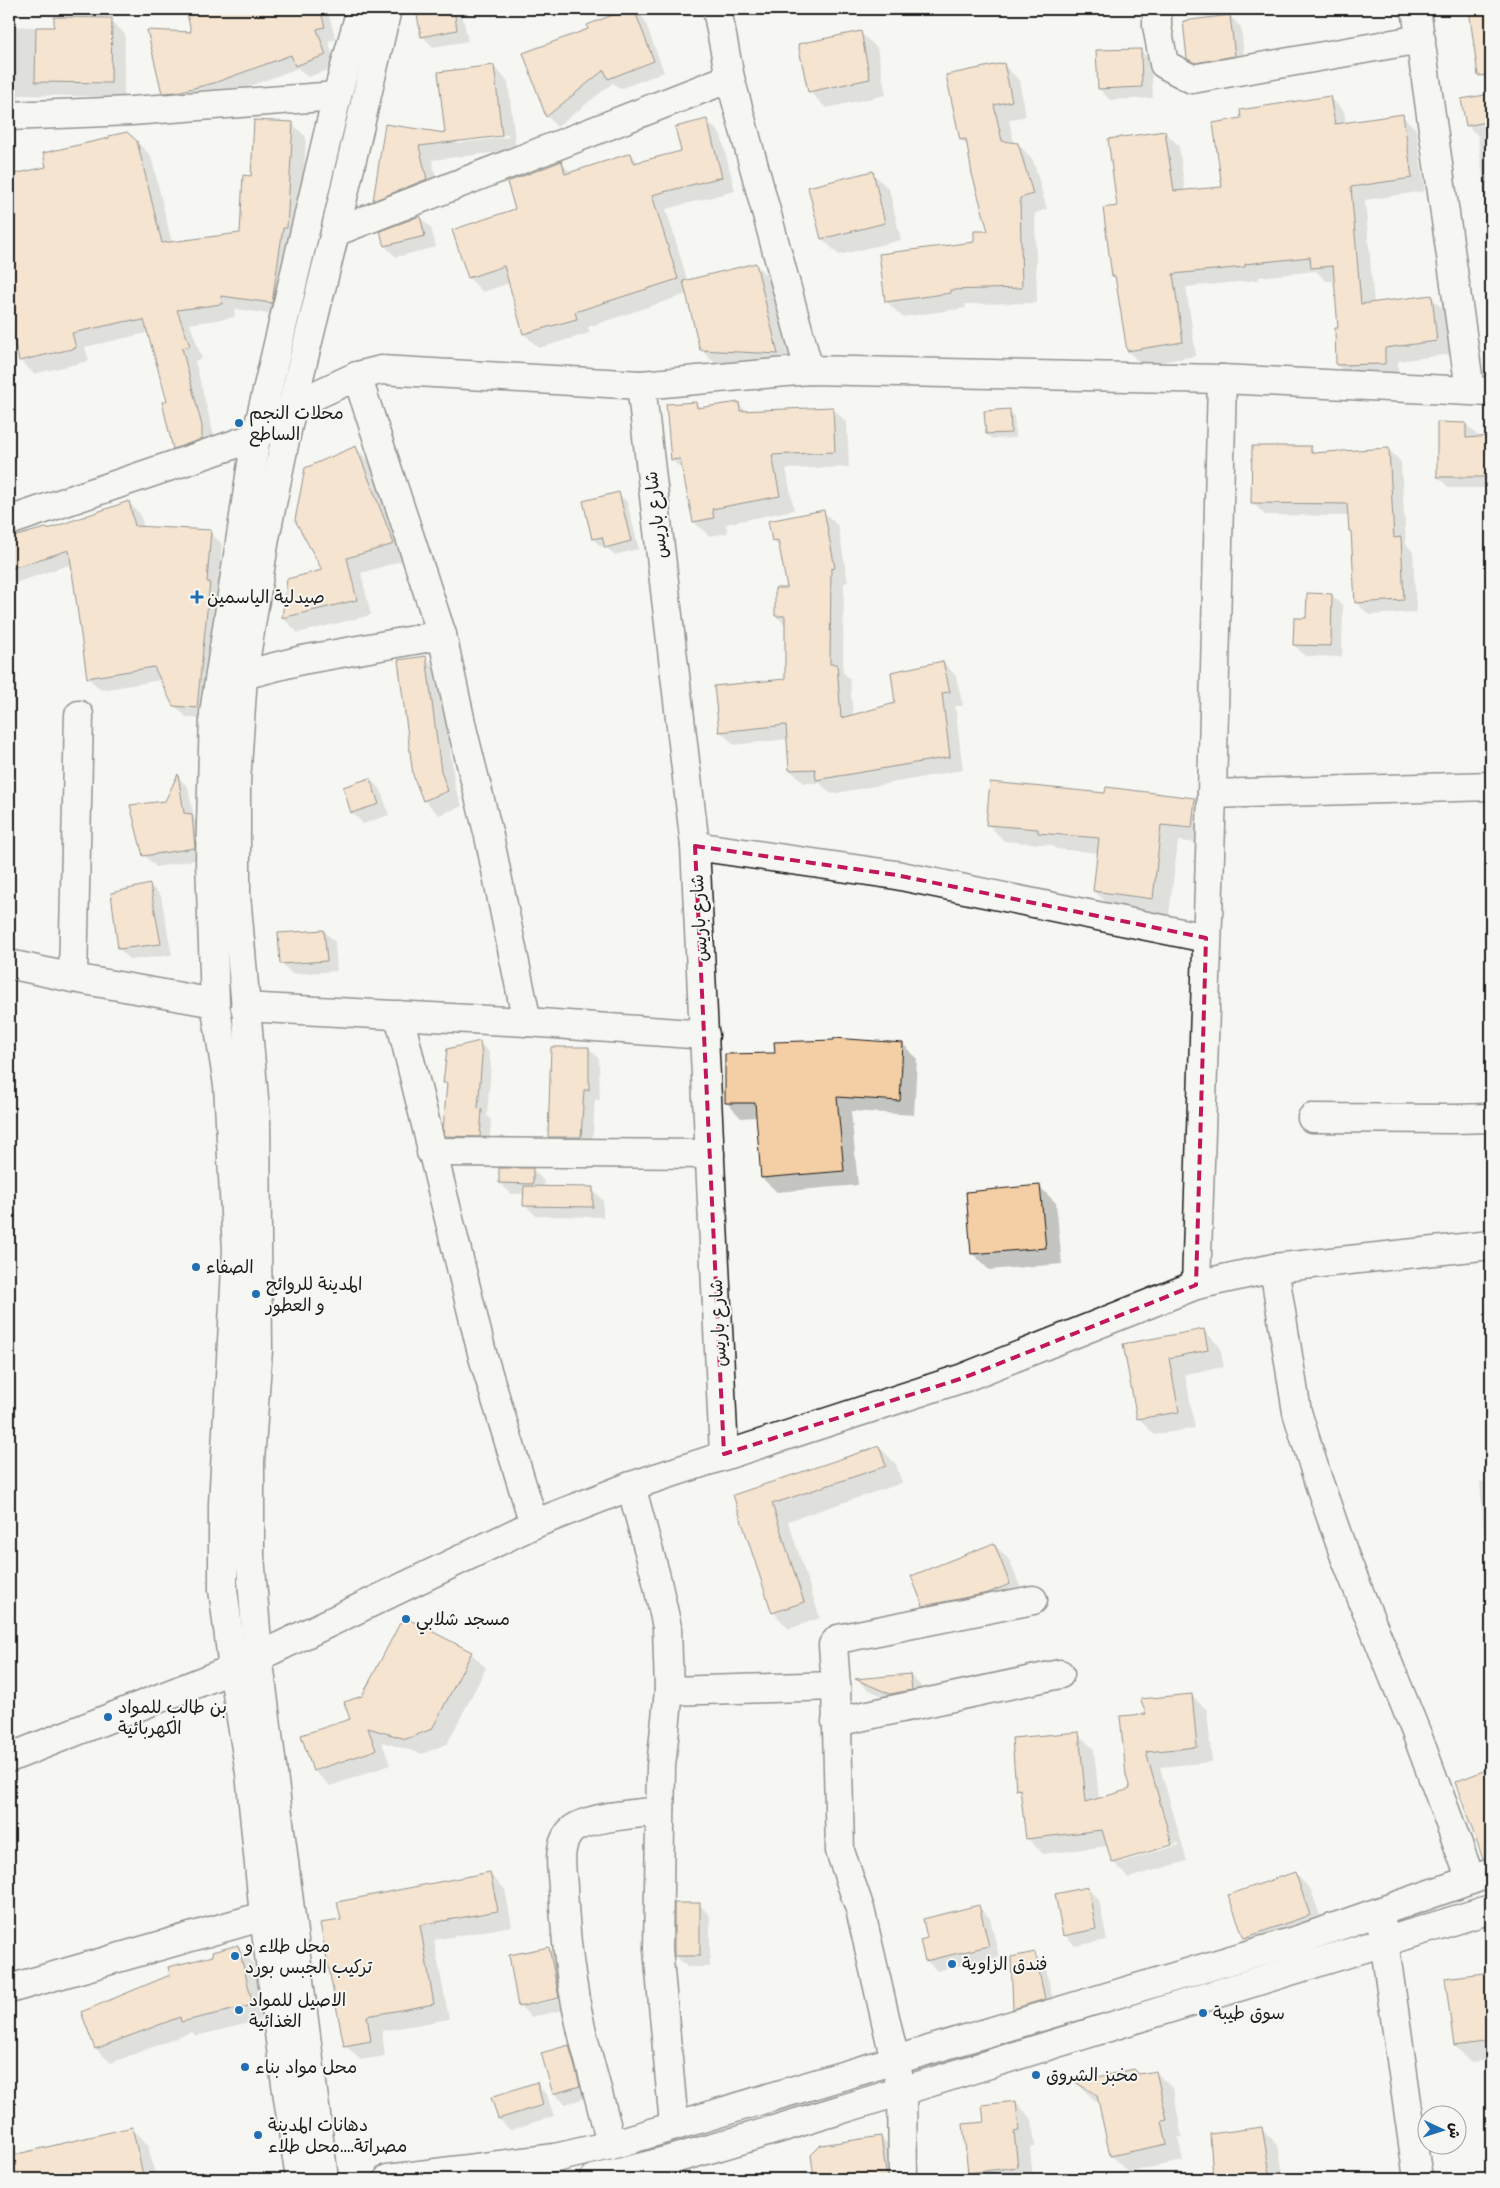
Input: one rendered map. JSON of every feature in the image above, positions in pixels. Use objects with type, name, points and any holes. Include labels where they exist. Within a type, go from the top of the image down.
[{"type":"street","points":[[361,9],[337,96],[256,437],[214,713],[210,861],[215,1002],[228,1085],[234,1168],[236,1250],[223,1504],[223,1589],[233,1669],[250,1773],[264,1916],[300,2179],[308,2177],[324,2179],[258,1655],[250,1555],[250,1461],[258,1350],[256,1121],[236,895],[236,783],[243,675],[265,538],[292,406],[388,9]]},
{"type":"street","points":[[717,9],[730,78],[809,370]]},
{"type":"street","points":[[1157,9],[1157,26],[1164,64],[1192,79],[1421,40]]},
{"type":"street","points":[[9,521],[256,437],[292,406],[357,376],[381,370],[641,384],[809,370],[1222,379],[1481,391],[1416,9]]},
{"type":"street","points":[[335,232],[730,78]]},
{"type":"street","points":[[9,116],[131,111],[337,96]]},
{"type":"street","points":[[357,376],[442,635],[463,732],[489,836],[527,1022]]},
{"type":"street","points":[[1196,1285],[1212,794],[1222,379]]},
{"type":"street","name":"شارع باريس","points":[[641,384],[695,846],[724,1454]]},
{"type":"street","points":[[243,675],[302,660],[442,635]]},
{"type":"street","points":[[73,978],[79,715]]},
{"type":"street","points":[[1212,794],[1491,786]]},
{"type":"street","points":[[695,846],[896,875],[1206,938]]},
{"type":"street","points":[[9,964],[73,978],[215,1002]]},
{"type":"street","points":[[245,1007],[527,1022],[705,1035]]},
{"type":"street","points":[[399,1015],[431,1152],[483,1357],[534,1524]]},
{"type":"street","points":[[1312,1118],[1453,1120],[1491,1118]]},
{"type":"street","points":[[431,1152],[710,1154]]},
{"type":"street","points":[[9,1758],[233,1669],[258,1655],[534,1524],[631,1486],[724,1454],[963,1378],[1196,1285],[1274,1268],[1491,1245]]},
{"type":"street","points":[[388,2179],[555,2158],[611,2145],[1301,1939],[1481,1876],[1416,1732],[1345,1557],[1318,1480],[1297,1412],[1274,1268]]},
{"type":"street","points":[[631,1486],[656,1578],[666,1626],[670,1691],[662,1748],[658,1950],[674,2125]]},
{"type":"street","points":[[903,2179],[902,2091],[860,1909],[840,1851],[836,1686],[833,1645],[838,1639],[1033,1600]]},
{"type":"street","points":[[836,1722],[1060,1674]]},
{"type":"street","points":[[670,1691],[836,1686]]},
{"type":"street","points":[[611,2145],[578,2014],[564,1930],[561,1847],[569,1831],[579,1825],[594,1820],[660,1812]]},
{"type":"street","points":[[594,2179],[658,2172],[902,2091],[1150,2016],[1491,1909]]},
{"type":"street","points":[[1380,1911],[1418,2179]]},
{"type":"street","points":[[9,1990],[264,1916]]},
{"type":"highlighted area","points":[[695,846],[896,875],[1206,938],[1196,1285],[963,1378],[724,1454]]},
{"type":"building","points":[[186,9],[320,9],[325,27],[317,29],[326,55],[295,66],[291,55],[214,83],[177,92],[162,93],[147,30],[191,32]]},
{"type":"building","points":[[416,9],[454,9],[457,30],[421,37]]},
{"type":"building","points":[[628,9],[634,9],[654,61],[608,79],[604,70],[546,117],[523,53],[588,29],[587,25]]},
{"type":"building","points":[[1469,9],[1491,9],[1491,75],[1478,76]]},
{"type":"building","points":[[1230,15],[1235,56],[1195,63],[1187,59],[1183,21]]},
{"type":"building","points":[[54,17],[112,18],[111,83],[35,82],[36,27],[54,27]]},
{"type":"building","points":[[861,31],[870,79],[808,92],[798,44]]},
{"type":"building","points":[[1141,49],[1142,87],[1098,89],[1096,50]]},
{"type":"building","points":[[1004,63],[1012,101],[994,105],[1002,141],[1018,143],[1033,194],[1020,198],[1022,288],[950,290],[951,293],[885,302],[879,254],[974,242],[974,231],[988,231],[972,174],[966,139],[960,140],[946,75]]},
{"type":"building","points":[[494,65],[502,136],[419,146],[427,179],[373,201],[385,124],[445,133],[438,72]]},
{"type":"building","points":[[1491,94],[1491,121],[1466,126],[1461,99]]},
{"type":"building","points":[[1330,96],[1335,124],[1403,114],[1412,178],[1351,187],[1361,304],[1432,295],[1437,341],[1385,348],[1385,364],[1336,365],[1335,328],[1338,328],[1333,266],[1311,268],[1310,257],[1245,264],[1245,267],[1173,274],[1183,342],[1127,351],[1115,276],[1112,276],[1103,208],[1117,206],[1108,139],[1165,131],[1174,191],[1222,187],[1213,123],[1241,118],[1240,110]]},
{"type":"building","points":[[707,119],[722,177],[652,195],[678,279],[575,312],[577,319],[523,334],[504,266],[468,278],[452,230],[515,209],[507,182],[562,161],[565,174],[631,153],[634,163],[681,151],[675,127]]},
{"type":"building","points":[[254,120],[293,122],[287,228],[283,228],[272,303],[221,296],[222,304],[177,310],[190,346],[182,348],[202,426],[202,439],[173,449],[162,402],[167,401],[144,320],[133,322],[133,320],[72,333],[76,348],[19,361],[9,317],[9,175],[46,167],[43,153],[127,132],[137,141],[162,243],[240,233],[243,175],[251,176]]},
{"type":"building","points":[[873,171],[885,223],[821,239],[808,187]]},
{"type":"building","points":[[420,216],[425,236],[384,246],[380,231]]},
{"type":"building","points":[[756,263],[778,354],[700,350],[683,281]]},
{"type":"building","points":[[696,402],[697,408],[739,402],[740,411],[833,407],[835,452],[772,455],[780,496],[712,509],[714,518],[693,522],[680,459],[671,460],[666,404]]},
{"type":"building","points":[[1010,409],[1011,433],[986,434],[984,411]]},
{"type":"building","points":[[1437,422],[1466,423],[1466,438],[1491,436],[1491,477],[1437,477]]},
{"type":"building","points":[[356,446],[394,544],[347,558],[357,600],[282,618],[287,579],[322,570],[295,520],[305,468]]},
{"type":"building","points":[[1252,446],[1311,446],[1311,453],[1389,448],[1394,538],[1401,537],[1404,600],[1355,603],[1351,531],[1349,531],[1347,504],[1251,503]]},
{"type":"building","points":[[619,492],[631,541],[605,548],[602,537],[592,539],[583,501]]},
{"type":"building","points":[[129,501],[135,526],[211,530],[207,582],[210,582],[197,708],[173,706],[154,667],[87,678],[69,550],[9,569],[9,538],[45,528],[48,529]]},
{"type":"building","points":[[824,510],[835,568],[831,569],[830,664],[837,664],[841,718],[895,703],[891,672],[943,661],[950,692],[942,693],[950,757],[816,780],[815,769],[789,770],[786,725],[719,732],[714,686],[785,679],[785,616],[775,616],[775,588],[787,588],[778,540],[772,541],[768,521]]},
{"type":"building","points":[[1307,593],[1332,594],[1331,646],[1293,645],[1294,618],[1306,618]]},
{"type":"building","points":[[426,656],[441,771],[448,791],[423,801],[413,775],[398,660]]},
{"type":"building","points":[[178,774],[184,813],[192,814],[195,848],[143,856],[130,805],[165,801]]},
{"type":"building","points":[[370,778],[379,804],[351,813],[343,787]]},
{"type":"building","points":[[990,782],[1105,793],[1106,787],[1195,798],[1192,828],[1161,825],[1153,899],[1093,891],[1099,838],[1038,833],[1038,829],[986,825]]},
{"type":"building","points":[[150,884],[161,944],[118,949],[111,893]]},
{"type":"building","points":[[324,930],[327,961],[280,964],[278,933]]},
{"type":"building","points":[[834,1038],[903,1043],[900,1101],[837,1097],[844,1171],[761,1178],[755,1103],[725,1103],[725,1054],[775,1053],[774,1042],[834,1040]]},
{"type":"building","points":[[480,1041],[482,1056],[478,1108],[482,1109],[480,1137],[445,1136],[443,1129],[447,1083],[443,1083],[447,1049]]},
{"type":"building","points":[[551,1047],[589,1047],[589,1090],[584,1090],[581,1137],[548,1137]]},
{"type":"building","points":[[499,1168],[533,1168],[533,1184],[499,1183]]},
{"type":"building","points":[[1040,1185],[1046,1248],[971,1254],[966,1192]]},
{"type":"building","points":[[524,1186],[593,1187],[593,1207],[523,1206]]},
{"type":"building","points":[[1204,1329],[1208,1350],[1169,1358],[1179,1412],[1137,1419],[1123,1344]]},
{"type":"building","points":[[879,1446],[886,1466],[772,1504],[804,1602],[772,1613],[733,1495]]},
{"type":"building","points":[[994,1543],[1010,1584],[988,1593],[923,1606],[911,1576]]},
{"type":"building","points":[[410,1620],[472,1652],[432,1729],[406,1739],[368,1728],[376,1750],[313,1771],[301,1735],[350,1719],[344,1702],[362,1696],[400,1623]]},
{"type":"building","points":[[910,1674],[912,1690],[890,1694],[855,1679]]},
{"type":"building","points":[[1192,1694],[1197,1747],[1146,1752],[1172,1845],[1112,1863],[1102,1830],[1026,1839],[1020,1789],[1016,1790],[1012,1738],[1079,1732],[1086,1802],[1130,1789],[1126,1775],[1120,1716],[1146,1714],[1140,1699]]},
{"type":"building","points":[[1491,1768],[1491,1858],[1483,1859],[1455,1782]]},
{"type":"building","points":[[490,1872],[498,1911],[420,1925],[434,2004],[367,2016],[371,2041],[344,2046],[320,1923],[341,1920],[337,1902]]},
{"type":"building","points":[[1295,1872],[1310,1915],[1244,1938],[1228,1895]]},
{"type":"building","points":[[1088,1887],[1096,1929],[1063,1936],[1055,1894]]},
{"type":"building","points":[[674,1903],[700,1903],[700,1956],[674,1956]]},
{"type":"building","points":[[979,1905],[989,1946],[925,1961],[920,1940],[927,1938],[923,1919]]},
{"type":"building","points":[[238,1945],[253,2005],[181,2022],[180,2017],[95,2049],[81,2012],[170,1975],[168,1967],[213,1956],[212,1952]]},
{"type":"building","points":[[549,1947],[559,1998],[518,2007],[509,1955]]},
{"type":"building","points":[[1035,1952],[1045,1999],[1013,2009],[1011,1957]]},
{"type":"building","points":[[1491,1972],[1491,2041],[1454,2046],[1445,1978]]},
{"type":"building","points":[[569,2045],[580,2086],[553,2094],[541,2053]]},
{"type":"building","points":[[1134,2069],[1139,2074],[1156,2071],[1167,2120],[1162,2121],[1167,2144],[1110,2156],[1097,2095],[1075,2082]]},
{"type":"building","points":[[537,2082],[543,2105],[498,2119],[491,2097]]},
{"type":"building","points":[[1016,2101],[1019,2131],[1014,2132],[1018,2167],[968,2173],[963,2124],[984,2122],[982,2105]]},
{"type":"building","points":[[132,2127],[144,2179],[9,2179],[9,2156]]},
{"type":"building","points":[[1262,2127],[1271,2179],[1213,2179],[1210,2134]]},
{"type":"building","points":[[881,2136],[887,2179],[814,2179],[811,2155],[821,2145]]},
{"type":"place","name":"محلات النجم الساطع","points":[[239,423]]},
{"type":"place","name":"صيدلية الياسمين","points":[[197,597]]},
{"type":"place","name":"الصفاء","points":[[196,1267]]},
{"type":"place","name":"المدينة للروائح و العطور","points":[[256,1294]]},
{"type":"place","name":"مسجد شلابي","points":[[406,1619]]},
{"type":"place","name":"بن طالب للمواد الكهربائية","points":[[108,1717]]},
{"type":"place","name":"محل طلاء و تركيب الجبس بورد","points":[[235,1956]]},
{"type":"place","name":"فندق الزاوية","points":[[952,1964]]},
{"type":"place","name":"الاصيل للمواد الغذائية","points":[[239,2010]]},
{"type":"place","name":"سوق طيبة","points":[[1203,2013]]},
{"type":"place","name":"محل مواد بناء","points":[[245,2067]]},
{"type":"place","name":"مخبز الشروق","points":[[1036,2075]]},
{"type":"place","name":"دهانات المدينة مصراتة....محل طلاء","points":[[258,2135]]}]
